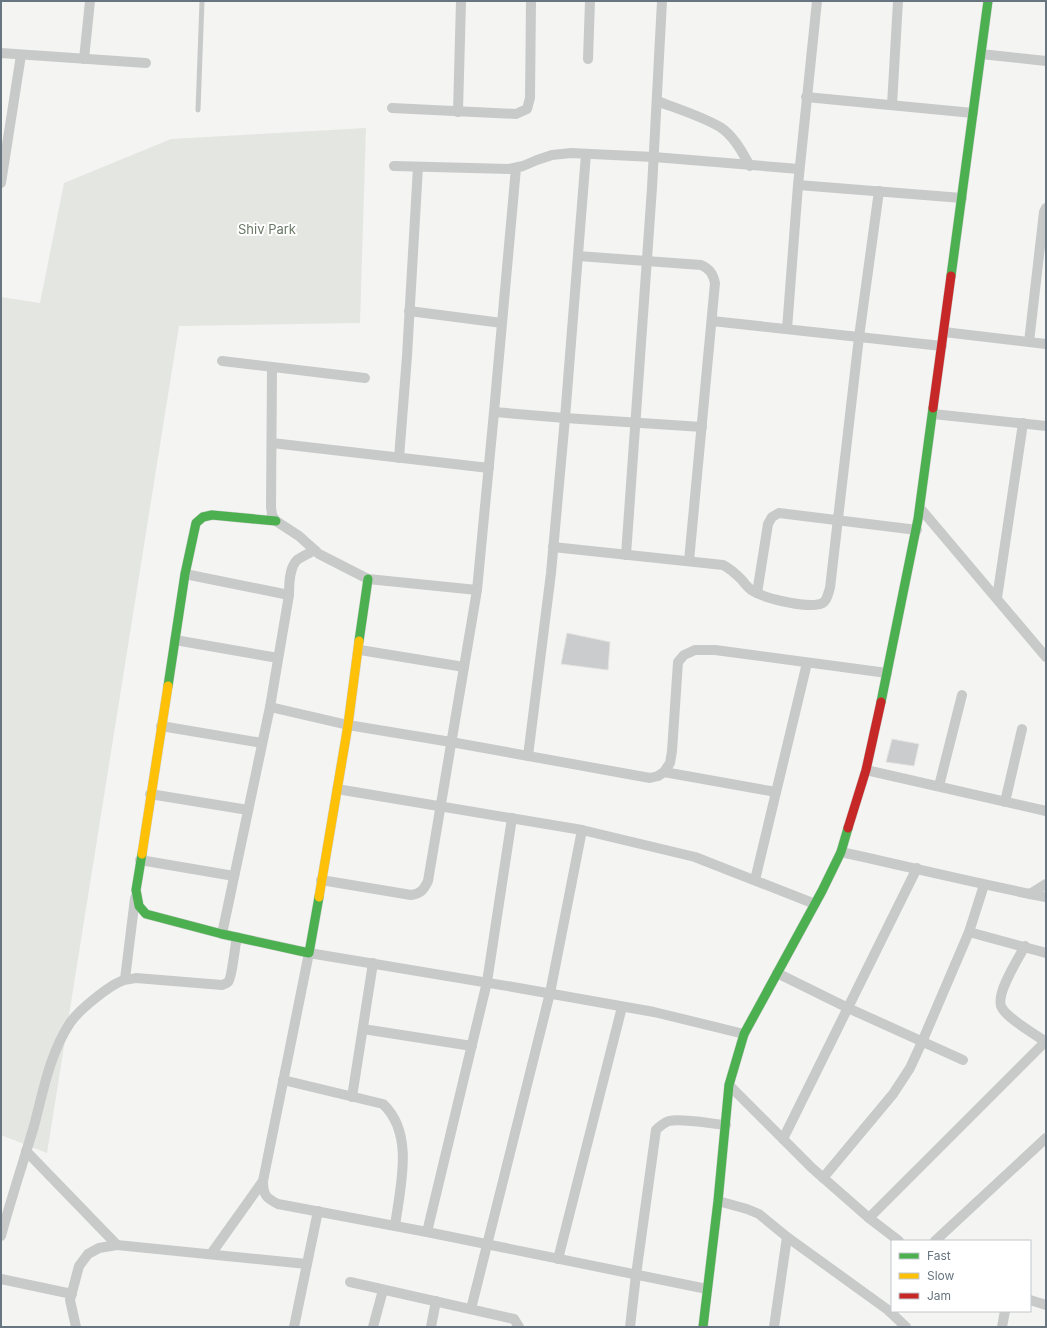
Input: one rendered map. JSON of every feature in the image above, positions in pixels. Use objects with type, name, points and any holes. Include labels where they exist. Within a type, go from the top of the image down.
[{"type":"street","points":[[84,59],[90,1]]},
{"type":"street","points":[[458,112],[461,1]]},
{"type":"street","points":[[392,108],[516,114],[527,109],[530,98],[531,1]]},
{"type":"street","points":[[588,59],[590,1]]},
{"type":"street","points":[[626,554],[654,158],[662,1]]},
{"type":"street","points":[[787,329],[799,169],[816,1]]},
{"type":"street","points":[[892,105],[898,1]]},
{"type":"street","points":[[703,1327],[718,1201],[729,1085],[744,1034],[815,904],[841,852],[866,770],[887,674],[920,508],[988,1]]},
{"type":"street","points":[[1,53],[146,64]]},
{"type":"street","points":[[981,54],[1046,61]]},
{"type":"street","points":[[1,183],[4,147],[21,55]]},
{"type":"street","points":[[806,98],[973,112]]},
{"type":"street","points":[[657,101],[721,128],[734,141],[750,166]]},
{"type":"street","points":[[394,166],[509,169],[516,168],[552,155],[570,153],[799,169]]},
{"type":"street","points":[[528,756],[553,547],[566,418],[586,154]]},
{"type":"street","points":[[399,458],[418,166]]},
{"type":"street","points":[[321,880],[412,895],[423,891],[428,881],[477,590],[516,168]]},
{"type":"street","points":[[798,185],[962,198]]},
{"type":"street","points":[[553,547],[723,565],[732,569],[751,590],[757,593],[771,598],[811,606],[823,603],[830,588],[859,337],[879,191]]},
{"type":"street","points":[[1029,342],[1042,269],[1044,212],[1046,208]]},
{"type":"street","points":[[578,256],[701,265],[708,268],[713,275],[715,283],[712,321],[690,561]]},
{"type":"street","points":[[409,311],[502,323]]},
{"type":"street","points":[[712,321],[942,346]]},
{"type":"street","points":[[944,332],[1046,344]]},
{"type":"street","points":[[222,361],[365,378]]},
{"type":"street","points":[[272,367],[271,507],[272,514],[276,521]]},
{"type":"street","points":[[494,412],[702,427]]},
{"type":"street","points":[[933,414],[1046,426]]},
{"type":"street","points":[[996,598],[1023,423]]},
{"type":"street","points":[[272,443],[489,468]]},
{"type":"street","points":[[920,508],[1046,656]]},
{"type":"street","points":[[757,593],[768,524],[772,517],[779,513],[916,530]]},
{"type":"street","points":[[125,979],[150,794],[185,574],[196,523],[203,517],[212,514],[276,521],[299,536],[319,554],[368,579],[477,590]]},
{"type":"street","points":[[222,934],[270,707],[289,595],[290,580],[297,560],[315,550]]},
{"type":"street","points":[[185,574],[289,595]]},
{"type":"street","points":[[368,579],[360,650],[338,788],[309,953],[263,1181],[263,1190],[268,1199],[278,1204],[488,1243],[558,1259],[707,1289]]},
{"type":"street","points":[[174,640],[278,658]]},
{"type":"street","points":[[360,650],[464,667]]},
{"type":"street","points":[[270,707],[348,725],[650,778],[658,776],[664,772],[670,763],[678,662],[684,654],[695,650],[715,650],[887,674]]},
{"type":"street","points":[[755,880],[807,663]]},
{"type":"street","points":[[939,786],[962,695]]},
{"type":"street","points":[[161,726],[262,743]]},
{"type":"street","points":[[1005,802],[1022,729]]},
{"type":"street","points":[[866,770],[1046,811]]},
{"type":"street","points":[[664,772],[776,792]]},
{"type":"street","points":[[338,788],[441,807],[582,830],[695,857],[815,904]]},
{"type":"street","points":[[150,794],[248,810]]},
{"type":"street","points":[[427,1232],[487,982],[512,818]]},
{"type":"street","points":[[471,1309],[550,994],[582,830]]},
{"type":"street","points":[[841,852],[916,868],[984,885],[1046,897]]},
{"type":"street","points":[[140,860],[234,876]]},
{"type":"street","points":[[783,1139],[916,868]]},
{"type":"street","points":[[1030,894],[1046,884]]},
{"type":"street","points":[[823,1178],[893,1094],[910,1068],[969,932],[984,885]]},
{"type":"street","points":[[136,890],[139,906],[146,914],[222,934],[309,953],[487,982],[654,1012],[744,1034]]},
{"type":"street","points":[[969,932],[1025,946],[1046,953]]},
{"type":"street","points":[[1,1236],[11,1197],[51,1065],[66,1029],[75,1016],[111,987],[125,979],[136,978],[222,985],[227,984],[229,981],[236,937]]},
{"type":"street","points":[[869,1218],[1046,1042],[1006,1014],[1000,1004],[1001,992],[1025,946]]},
{"type":"street","points":[[352,1096],[373,963]]},
{"type":"street","points":[[777,973],[848,1008],[963,1060]]},
{"type":"street","points":[[558,1259],[622,1007]]},
{"type":"street","points":[[363,1029],[472,1046]]},
{"type":"street","points":[[283,1080],[383,1104],[390,1111],[401,1134],[403,1160],[395,1226]]},
{"type":"street","points":[[729,1085],[823,1178],[869,1218],[898,1240]]},
{"type":"street","points":[[630,1327],[656,1130],[662,1124],[670,1121],[726,1125]]},
{"type":"street","points":[[936,1240],[1046,1138]]},
{"type":"street","points":[[26,1151],[117,1245]]},
{"type":"street","points":[[211,1254],[263,1181]]},
{"type":"street","points":[[1,1193],[11,1197]]},
{"type":"street","points":[[718,1201],[759,1214],[786,1237],[890,1308]]},
{"type":"street","points":[[294,1327],[318,1211]]},
{"type":"street","points":[[774,1327],[786,1237]]},
{"type":"street","points":[[76,1327],[70,1300],[79,1266],[88,1254],[99,1248],[117,1245],[307,1264]]},
{"type":"street","points":[[1,1279],[72,1294]]},
{"type":"street","points":[[350,1282],[514,1319],[519,1327]]},
{"type":"street","points":[[373,1327],[383,1290]]},
{"type":"street","points":[[1031,1300],[1046,1305]]},
{"type":"street","points":[[431,1327],[436,1301]]},
{"type":"street","points":[[893,1312],[906,1327]]},
{"type":"street","points":[[1002,1327],[1005,1312]]},
{"type":"lane","points":[[198,110],[202,1]]},
{"type":"green space","name":"Shiv Park","points":[[366,128],[360,323],[179,326],[47,1153],[1,1135],[1,297],[40,303],[64,183],[171,139]]},
{"type":"building","points":[[567,633],[610,642],[608,670],[561,664]]},
{"type":"building","points":[[892,739],[919,744],[914,766],[886,762]]},
{"type":"traffic: fast","points":[[951,276],[988,1]]},
{"type":"traffic: fast","points":[[881,702],[918,519],[933,408]]},
{"type":"traffic: fast","points":[[168,686],[185,574],[196,523],[203,517],[212,515],[276,521]]},
{"type":"traffic: fast","points":[[359,641],[368,579]]},
{"type":"traffic: fast","points":[[703,1327],[718,1201],[729,1085],[744,1034],[822,891],[841,852],[848,828]]},
{"type":"traffic: fast","points":[[142,854],[136,890],[139,906],[146,914],[222,934],[309,953],[319,897]]},
{"type":"traffic: slow","points":[[319,897],[348,725],[359,641]]},
{"type":"traffic: slow","points":[[142,854],[168,686]]},
{"type":"traffic: jam","points":[[933,408],[951,276]]},
{"type":"traffic: jam","points":[[848,828],[866,770],[881,702]]}]
